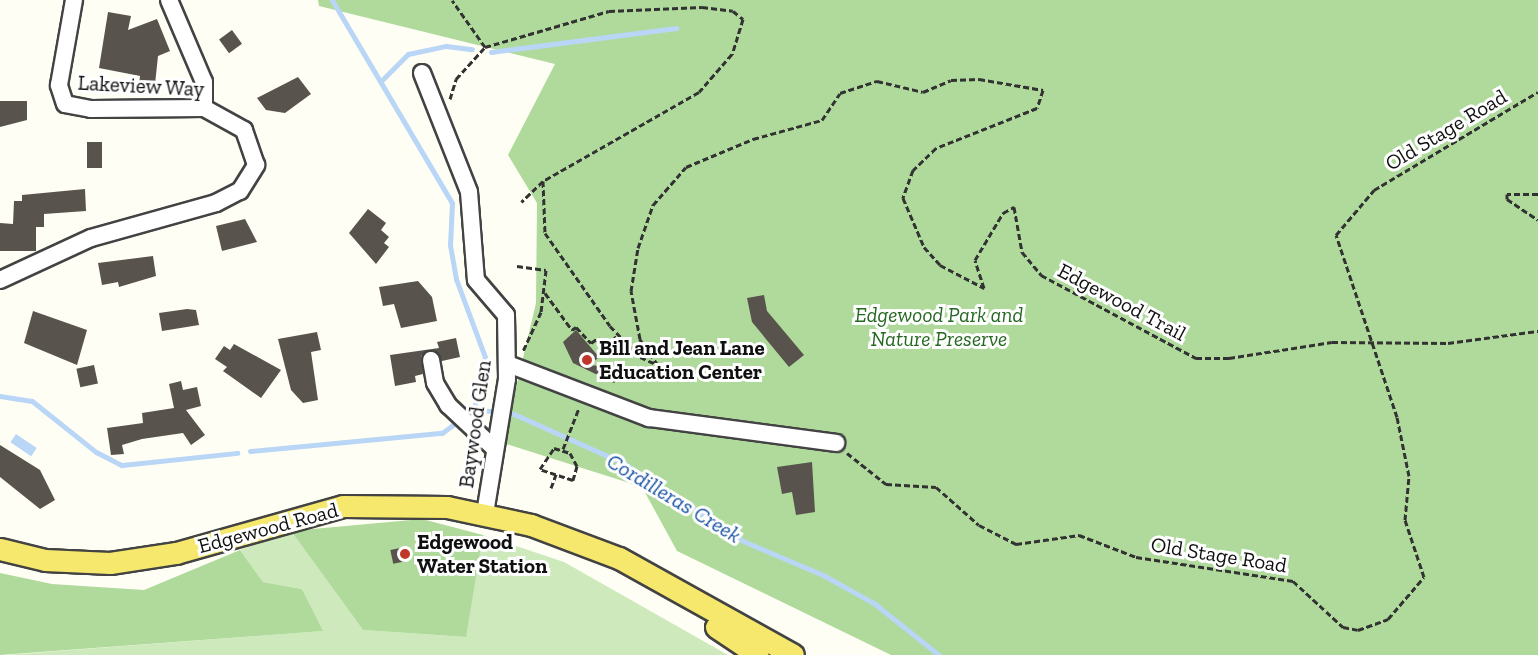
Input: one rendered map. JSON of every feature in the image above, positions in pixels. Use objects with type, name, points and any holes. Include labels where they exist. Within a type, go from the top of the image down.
[{"type":"main road","name":"Edgewood Road","points":[[0,549],[45,560],[110,563],[176,553],[343,506],[412,503],[485,514],[578,541],[669,582],[793,655]]},
{"type":"main road","points":[[578,541],[758,655]]},
{"type":"street","name":"Lakeview Way","points":[[0,280],[91,238],[240,191],[256,165],[244,130],[204,108],[90,110],[65,104],[59,85],[75,0]]},
{"type":"street","points":[[170,0],[204,82],[204,108]]},
{"type":"street","name":"Baywood Glen","points":[[422,73],[469,192],[476,280],[506,315],[510,370],[495,445],[485,514]]},
{"type":"street","points":[[431,360],[435,384],[448,405],[477,435],[495,445]]},
{"type":"street","points":[[510,370],[649,418],[836,443]]},
{"type":"path","points":[[452,0],[484,47]]},
{"type":"path","points":[[449,109],[456,79],[484,47],[609,11],[702,7],[733,11],[743,19],[732,54],[699,92],[543,182],[521,202]]},
{"type":"path","name":"Edgewood Trail","points":[[543,182],[545,233],[618,335],[658,365],[640,339],[631,291],[653,205],[686,167],[753,139],[822,120],[840,93],[877,81],[923,92],[951,80],[979,79],[1043,90],[1037,108],[936,148],[913,170],[903,198],[924,248],[940,266],[984,288],[975,260],[1003,213],[1014,207],[1022,252],[1041,275],[1196,358],[1229,358],[1332,342],[1448,343],[1538,331]]},
{"type":"path","name":"Old Stage Road","points":[[836,443],[886,484],[936,487],[979,525],[1016,544],[1078,536],[1136,557],[1293,581],[1343,627],[1358,630],[1388,619],[1409,601],[1424,577],[1405,520],[1405,456],[1375,344],[1336,234],[1374,190],[1538,92]]},
{"type":"path","points":[[1538,194],[1507,194],[1507,199],[1538,220]]},
{"type":"path","points":[[510,370],[534,331],[545,293],[546,270],[517,266]]},
{"type":"path","points":[[545,293],[572,330],[576,327],[591,344],[598,338],[605,346],[618,335]]},
{"type":"path","points":[[563,450],[580,406]]},
{"type":"path","points":[[563,450],[577,466],[573,480],[540,469],[547,452],[563,450]]},
{"type":"path","points":[[551,488],[556,474]]},
{"type":"green space","name":"Edgewood Park and Nature Preserve","points":[[318,0],[1538,0],[1538,655],[891,655],[677,551],[642,487],[503,443],[536,303],[537,203],[508,155],[555,64],[319,6]]},
{"type":"green space","points":[[422,519],[483,535],[466,637],[363,630],[291,531]]},
{"type":"green space","points":[[291,531],[363,630],[465,637],[483,535],[564,562],[728,655],[6,655],[322,631],[302,589],[263,582],[240,550]]},
{"type":"green space","points":[[240,550],[263,582],[302,589],[323,631],[0,655],[0,573],[52,584],[144,590]]},
{"type":"water","points":[[16,434],[37,448],[31,456],[10,442]]},
{"type":"building","points":[[108,12],[131,16],[128,30],[157,19],[170,51],[158,56],[154,94],[138,93],[140,76],[99,68]]},
{"type":"building","points":[[232,30],[242,44],[229,53],[219,39]]},
{"type":"building","points":[[298,77],[311,94],[285,113],[266,110],[257,98]]},
{"type":"building","points":[[0,101],[27,101],[27,120],[0,127]]},
{"type":"building","points":[[87,142],[102,142],[102,168],[87,168]]},
{"type":"building","points":[[85,189],[86,211],[44,214],[44,227],[36,227],[36,251],[0,251],[0,223],[13,224],[14,201],[22,201],[22,195]]},
{"type":"building","points":[[368,209],[386,223],[381,230],[389,237],[384,243],[389,247],[376,264],[349,233]]},
{"type":"building","points":[[245,219],[257,242],[222,251],[216,226]]},
{"type":"building","points":[[153,256],[156,276],[119,287],[118,282],[102,285],[98,263]]},
{"type":"building","points":[[418,281],[432,297],[437,321],[401,328],[394,304],[383,306],[379,287]]},
{"type":"building","points":[[764,295],[767,311],[804,355],[789,367],[752,322],[747,298]]},
{"type":"building","points":[[196,310],[199,325],[162,331],[159,313]]},
{"type":"building","points":[[33,311],[87,330],[77,365],[24,343]]},
{"type":"building","name":"Bill and Jean Lane Education Center","points":[[576,330],[599,357],[590,365],[617,368],[623,375],[614,383],[573,363],[563,342]]},
{"type":"building","points":[[317,332],[321,350],[311,352],[318,400],[303,403],[291,390],[278,339]]},
{"type":"building","points":[[456,338],[460,357],[442,361],[429,350],[421,356],[423,374],[415,376],[416,382],[395,386],[390,355],[439,348],[437,342]]},
{"type":"building","points":[[234,344],[281,370],[261,398],[223,371],[227,367],[215,359],[224,346],[230,350]]},
{"type":"building","points":[[94,365],[98,384],[80,387],[76,369]]},
{"type":"building","points":[[181,381],[183,390],[197,387],[201,406],[186,410],[205,435],[191,445],[183,433],[142,439],[122,445],[124,454],[111,455],[107,428],[143,423],[142,413],[174,408],[169,384]]},
{"type":"building","points":[[0,445],[40,470],[55,500],[40,509],[0,477]]},
{"type":"building","points":[[812,462],[815,512],[796,515],[792,492],[782,494],[777,467]]},
{"type":"building","points":[[405,547],[408,561],[393,564],[390,550]]},
{"type":"waterway","points":[[332,0],[452,203],[450,245],[456,279],[485,357],[474,409]]},
{"type":"waterway","points":[[491,52],[676,28]]},
{"type":"waterway","points":[[382,80],[408,54],[446,46],[472,49]]},
{"type":"waterway","name":"Cordilleras Creek","points":[[0,396],[32,401],[96,452],[122,465],[237,453]]},
{"type":"waterway","name":"Cordilleras Creek","points":[[250,451],[442,433],[474,409],[514,414],[625,464],[743,541],[823,575],[875,604],[939,655]]},
{"type":"place","name":"Bill and Jean Lane Education Center","points":[[587,360]]},
{"type":"place","name":"Edgewood Water Station","points":[[405,554]]}]
